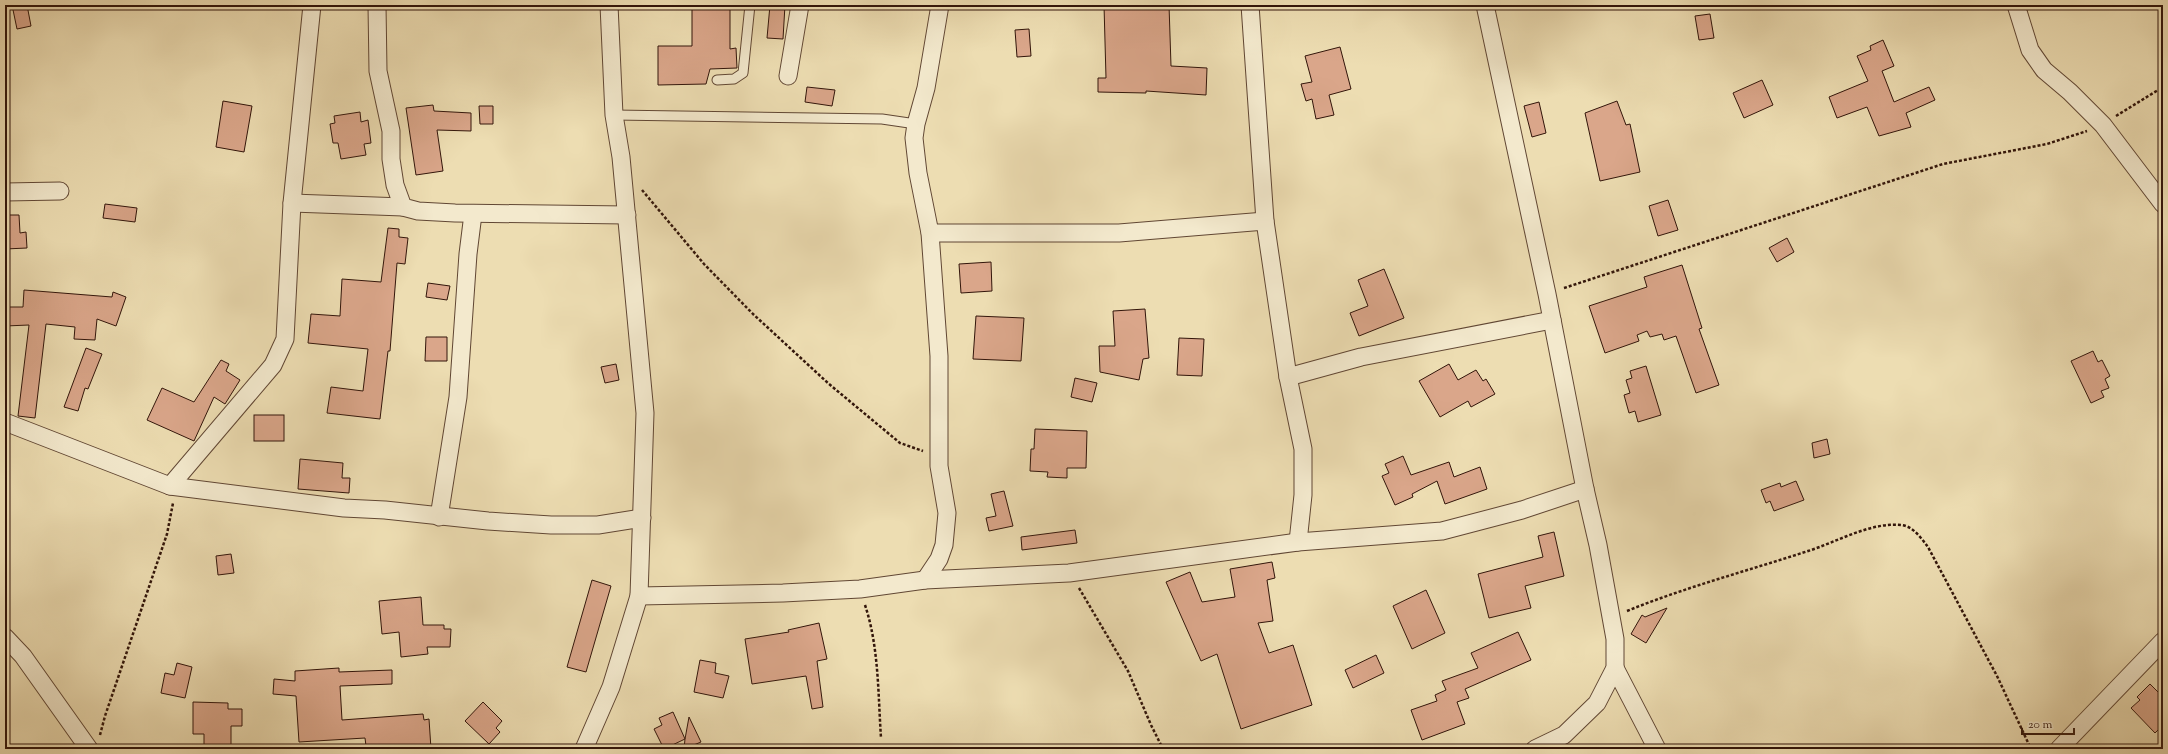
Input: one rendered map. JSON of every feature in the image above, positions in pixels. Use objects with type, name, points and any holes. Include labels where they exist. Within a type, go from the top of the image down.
[{"type":"street","points":[[173,487],[273,365],[285,339],[292,203],[312,5]]},
{"type":"street","points":[[377,5],[378,71],[391,131],[391,159],[395,185],[403,207]]},
{"type":"street","points":[[584,749],[611,686],[639,596],[642,518],[645,413],[623,173],[614,115],[609,5]]},
{"type":"street","points":[[788,76],[800,5]]},
{"type":"street","points":[[925,580],[940,559],[947,531],[947,513],[939,466],[939,356],[930,234],[915,154],[916,124],[926,88],[940,5]]},
{"type":"street","points":[[1250,5],[1265,221],[1288,377],[1303,449],[1303,495],[1298,542]]},
{"type":"street","points":[[1485,5],[1547,294],[1585,489],[1598,545],[1615,639],[1615,668],[1597,703],[1564,735],[1535,749]]},
{"type":"street","points":[[2016,5],[2030,50],[2044,70],[2070,92],[2103,125],[2163,204]]},
{"type":"street","points":[[5,192],[60,191]]},
{"type":"street","points":[[292,203],[403,207],[418,211],[473,214],[627,215]]},
{"type":"street","points":[[439,517],[458,397],[468,254],[473,214]]},
{"type":"street","points":[[930,234],[1119,233],[1265,221]]},
{"type":"street","points":[[1288,377],[1361,357],[1552,320]]},
{"type":"street","points":[[5,422],[173,487],[344,508],[551,525],[598,524],[642,518]]},
{"type":"street","points":[[639,596],[783,593],[860,589],[925,580],[1070,572],[1298,542],[1442,531],[1522,510],[1585,489]]},
{"type":"street","points":[[5,637],[23,656],[94,746]]},
{"type":"street","points":[[2059,749],[2162,647]]},
{"type":"street","points":[[1615,668],[1657,749]]},
{"type":"lane","points":[[717,80],[734,79],[743,73],[750,5]]},
{"type":"lane","points":[[614,115],[875,119],[916,124]]},
{"type":"path","points":[[1547,294],[1942,164],[2047,144],[2103,125],[2163,87]]},
{"type":"path","points":[[623,173],[643,190],[704,264],[787,347],[900,443],[916,448],[939,466]]},
{"type":"path","points":[[94,746],[167,534],[173,487]]},
{"type":"path","points":[[1611,618],[1673,593],[1808,551],[1880,526],[1902,525],[1917,533],[1928,547],[1997,676],[2031,749]]},
{"type":"path","points":[[1070,572],[1128,671],[1163,749]]},
{"type":"path","points":[[860,589],[870,618],[881,738]]},
{"type":"building","points":[[12,5],[27,5],[31,26],[17,29]]},
{"type":"building","points":[[692,5],[730,5],[730,49],[736,48],[737,68],[710,69],[706,84],[658,85],[658,46],[692,46]]},
{"type":"building","points":[[770,5],[785,5],[783,39],[767,38]]},
{"type":"building","points":[[1104,5],[1169,5],[1171,66],[1207,68],[1206,95],[1146,91],[1146,93],[1098,92],[1098,78],[1106,78]]},
{"type":"building","points":[[1710,14],[1714,38],[1699,40],[1695,16]]},
{"type":"building","points":[[1029,29],[1031,56],[1017,57],[1015,30]]},
{"type":"building","points":[[1883,40],[1894,66],[1882,71],[1894,102],[1929,87],[1935,100],[1906,113],[1911,127],[1879,136],[1867,107],[1837,118],[1829,97],[1868,81],[1857,56],[1871,50],[1870,46]]},
{"type":"building","points":[[1340,47],[1351,89],[1329,95],[1334,115],[1316,119],[1312,99],[1306,101],[1301,84],[1312,82],[1305,56]]},
{"type":"building","points":[[1762,80],[1773,105],[1744,118],[1733,93]]},
{"type":"building","points":[[807,87],[835,90],[832,106],[805,102]]},
{"type":"building","points":[[223,101],[252,106],[244,152],[216,147]]},
{"type":"building","points":[[1617,101],[1626,125],[1630,124],[1640,172],[1600,181],[1585,113]]},
{"type":"building","points":[[1539,102],[1546,133],[1532,137],[1524,106]]},
{"type":"building","points":[[433,105],[434,111],[471,113],[471,131],[437,130],[443,171],[416,175],[406,108]]},
{"type":"building","points":[[479,106],[493,106],[493,124],[480,124]]},
{"type":"building","points":[[360,112],[361,122],[368,120],[371,143],[364,144],[366,155],[341,159],[338,143],[333,143],[330,124],[335,123],[334,116]]},
{"type":"building","points":[[1668,200],[1678,230],[1658,236],[1649,206]]},
{"type":"building","points":[[105,204],[137,208],[135,222],[103,218]]},
{"type":"building","points":[[5,215],[19,215],[20,233],[26,232],[27,248],[5,249]]},
{"type":"building","points":[[388,228],[399,229],[399,237],[408,238],[405,264],[397,263],[390,351],[388,351],[380,419],[327,413],[331,387],[363,391],[368,349],[308,343],[311,314],[340,316],[342,279],[381,282]]},
{"type":"building","points":[[1787,238],[1794,252],[1777,262],[1769,248]]},
{"type":"building","points":[[991,262],[992,291],[961,293],[959,264]]},
{"type":"building","points":[[1682,265],[1702,328],[1699,329],[1719,385],[1696,393],[1676,336],[1664,340],[1662,334],[1650,337],[1647,331],[1637,335],[1639,341],[1605,353],[1589,306],[1647,287],[1644,277]]},
{"type":"building","points":[[1384,269],[1404,318],[1359,336],[1350,313],[1368,306],[1358,280]]},
{"type":"building","points":[[428,283],[450,286],[447,300],[426,297]]},
{"type":"building","points":[[24,290],[112,297],[113,292],[126,297],[116,326],[97,319],[95,340],[74,339],[75,327],[46,324],[35,418],[18,416],[29,325],[5,326],[5,307],[23,307]]},
{"type":"building","points":[[1145,309],[1149,358],[1143,359],[1139,380],[1100,372],[1099,346],[1115,346],[1113,311]]},
{"type":"building","points":[[976,316],[1024,318],[1021,361],[973,359]]},
{"type":"building","points":[[426,337],[447,337],[447,361],[425,361]]},
{"type":"building","points":[[1179,338],[1204,339],[1202,376],[1177,375]]},
{"type":"building","points":[[86,348],[102,354],[88,389],[85,388],[78,411],[64,407]]},
{"type":"building","points":[[2093,351],[2098,362],[2102,360],[2110,376],[2105,379],[2109,388],[2101,391],[2104,397],[2091,403],[2071,361]]},
{"type":"building","points":[[221,360],[229,364],[226,371],[240,380],[225,404],[214,397],[194,441],[147,420],[162,388],[194,402]]},
{"type":"building","points":[[616,364],[619,380],[605,383],[601,367]]},
{"type":"building","points":[[1449,364],[1458,380],[1476,370],[1483,381],[1486,379],[1495,394],[1471,407],[1468,401],[1440,417],[1419,381]]},
{"type":"building","points":[[1646,366],[1661,415],[1638,422],[1635,411],[1629,413],[1624,395],[1630,393],[1626,380],[1632,378],[1630,371]]},
{"type":"building","points":[[1075,378],[1097,383],[1092,402],[1071,397]]},
{"type":"building","points":[[254,415],[284,415],[284,441],[254,441]]},
{"type":"building","points":[[1035,429],[1087,431],[1086,468],[1067,468],[1067,478],[1047,477],[1048,472],[1030,471],[1031,449],[1034,449]]},
{"type":"building","points":[[1827,439],[1830,454],[1814,458],[1812,443]]},
{"type":"building","points":[[1403,456],[1411,475],[1449,462],[1454,477],[1480,467],[1487,489],[1445,504],[1437,481],[1412,494],[1413,497],[1395,505],[1382,476],[1389,473],[1385,464]]},
{"type":"building","points":[[300,459],[343,463],[342,478],[350,478],[349,493],[298,489]]},
{"type":"building","points":[[1796,481],[1804,500],[1774,511],[1770,501],[1766,503],[1761,490],[1780,483],[1781,487]]},
{"type":"building","points":[[1004,491],[1013,526],[989,531],[986,518],[996,516],[991,494]]},
{"type":"building","points":[[1075,530],[1077,543],[1022,550],[1021,537]]},
{"type":"building","points":[[1554,532],[1564,576],[1525,586],[1531,608],[1489,618],[1478,574],[1543,557],[1538,536]]},
{"type":"building","points":[[231,554],[234,573],[218,575],[216,556]]},
{"type":"building","points":[[1272,562],[1275,578],[1267,580],[1273,621],[1258,623],[1269,653],[1293,645],[1312,705],[1241,729],[1217,654],[1201,661],[1166,582],[1190,572],[1202,602],[1235,597],[1230,569]]},
{"type":"building","points":[[592,580],[611,586],[586,672],[567,667]]},
{"type":"building","points":[[1426,590],[1445,633],[1412,649],[1393,606]]},
{"type":"building","points":[[421,597],[423,625],[444,625],[444,629],[451,629],[450,647],[427,647],[428,654],[401,657],[399,632],[382,634],[379,601]]},
{"type":"building","points":[[1667,608],[1646,643],[1631,634],[1642,615],[1645,617]]},
{"type":"building","points":[[819,623],[827,659],[817,661],[823,707],[812,709],[806,676],[752,684],[745,639],[789,632],[788,630]]},
{"type":"building","points":[[1518,632],[1531,660],[1465,689],[1469,698],[1457,702],[1465,724],[1422,740],[1411,710],[1437,701],[1435,695],[1446,690],[1442,681],[1478,668],[1471,653]]},
{"type":"building","points":[[1376,655],[1384,673],[1353,688],[1345,670]]},
{"type":"building","points":[[700,660],[716,663],[715,673],[729,676],[723,698],[694,692]]},
{"type":"building","points":[[177,663],[192,667],[185,698],[161,693],[165,673],[174,675]]},
{"type":"building","points":[[339,668],[339,672],[392,670],[392,684],[340,686],[342,720],[423,714],[424,720],[429,719],[431,749],[381,749],[380,745],[366,746],[365,738],[299,742],[296,696],[273,694],[274,679],[295,681],[295,671]]},
{"type":"building","points":[[2150,684],[2163,697],[2163,725],[2155,733],[2131,708],[2140,700],[2137,697]]},
{"type":"building","points":[[193,702],[228,703],[228,709],[242,709],[242,726],[231,726],[231,746],[204,745],[204,734],[193,734]]},
{"type":"building","points":[[483,702],[502,721],[496,728],[500,732],[489,744],[465,721]]},
{"type":"building","points":[[673,712],[685,739],[664,749],[654,729],[662,725],[659,718]]},
{"type":"building","points":[[689,717],[701,742],[684,749]]}]
